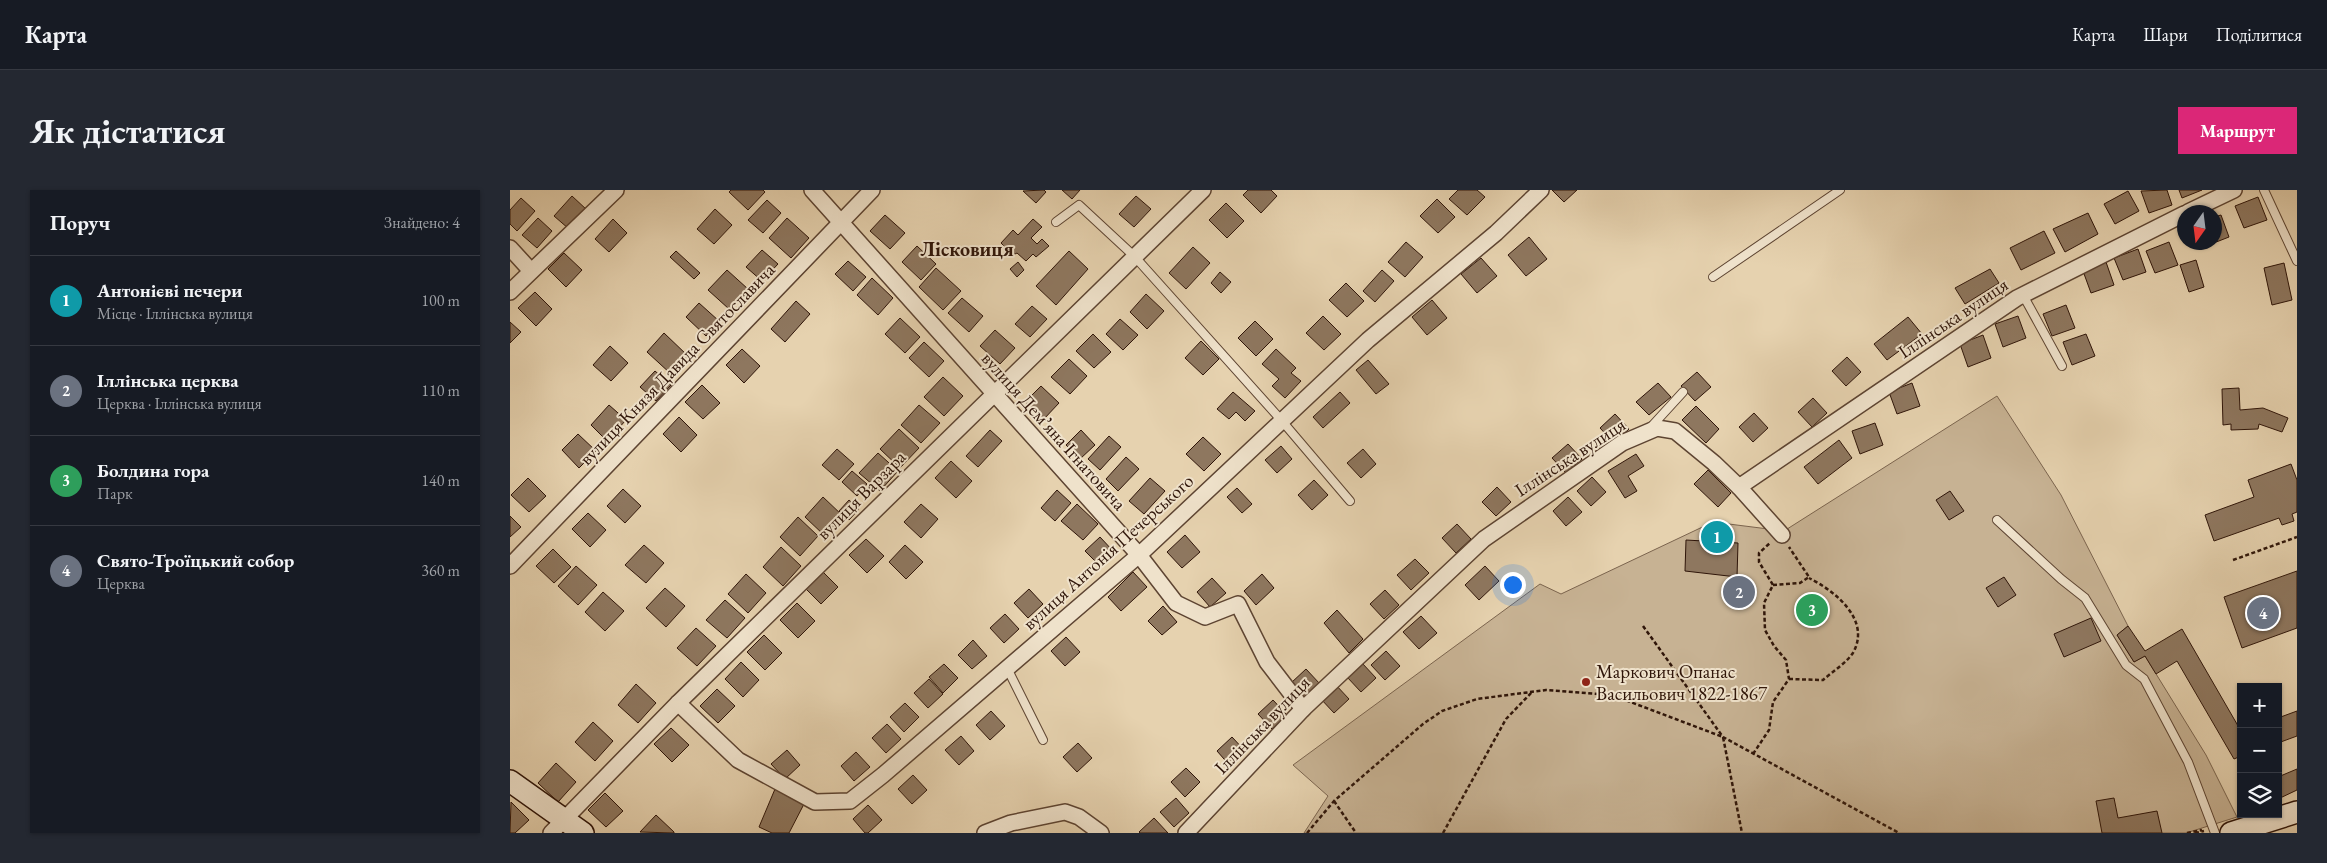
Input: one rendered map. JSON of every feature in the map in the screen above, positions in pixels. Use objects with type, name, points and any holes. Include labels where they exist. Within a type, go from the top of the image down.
[{"type":"main road","points":[[510,781],[558,826],[583,833]]},
{"type":"main road","points":[[2231,833],[2297,813]]},
{"type":"street","points":[[510,292],[616,190]]},
{"type":"street","name":"вулиця Демʼяна Ігнатовича","points":[[812,190],[1139,555],[1176,603],[1205,617],[1238,604],[1267,662],[1303,709]]},
{"type":"street","name":"вулиця Князя Давида Святославича","points":[[510,566],[872,190]]},
{"type":"street","name":"вулиця Варзара","points":[[558,826],[678,703],[993,393],[1203,190]]},
{"type":"street","name":"вулиця Антонія Печерського","points":[[678,703],[738,760],[815,802],[850,801],[884,775],[1139,555],[1368,340],[1496,233],[1541,190]]},
{"type":"street","points":[[2202,205],[2233,190]]},
{"type":"street","name":"Іллінська вулиця","points":[[1186,833],[1303,709],[1484,539],[1622,443],[1657,428],[1675,431],[1714,463],[1739,487],[2023,295],[2177,218]]},
{"type":"street","points":[[510,248],[531,270]]},
{"type":"street","points":[[1739,487],[1782,535]]},
{"type":"street","points":[[985,833],[1011,822],[1065,812],[1079,817],[1101,833]]},
{"type":"lane","points":[[1713,277],[1840,190]]},
{"type":"lane","points":[[2264,190],[2297,262]]},
{"type":"lane","points":[[1056,222],[1079,205],[1135,257],[1282,421],[1350,501]]},
{"type":"lane","points":[[2023,295],[2062,366]]},
{"type":"lane","points":[[1646,433],[1683,392]]},
{"type":"lane","points":[[1997,520],[2061,579],[2085,598],[2126,664],[2144,679],[2188,762],[2216,833]]},
{"type":"lane","points":[[1007,668],[1043,740]]},
{"type":"path","points":[[1782,535],[1809,577],[1821,583],[1850,609],[1860,633],[1854,652],[1823,680],[1789,679]]},
{"type":"path","points":[[2233,560],[2297,537]]},
{"type":"path","points":[[1759,553],[1759,562],[1773,585]]},
{"type":"path","points":[[1773,585],[1800,583],[1809,577]]},
{"type":"path","points":[[1754,754],[1768,730],[1773,702],[1789,679],[1786,660],[1774,646],[1765,630],[1764,603],[1773,585]]},
{"type":"path","points":[[1643,626],[1723,737],[1742,833]]},
{"type":"path","points":[[1307,833],[1334,801],[1423,724],[1442,711],[1477,699],[1546,690],[1612,695],[1723,737],[1899,833]]},
{"type":"path","points":[[1443,833],[1506,719],[1533,691]]},
{"type":"path","points":[[1334,801],[1356,833]]},
{"type":"shaded area","points":[[1997,396],[2061,495],[2128,626],[2117,635],[2134,662],[2145,656],[2206,755],[2237,817],[2186,833],[1304,833],[1328,796],[1293,765],[1540,584],[1561,594],[1713,522],[1784,531]]},
{"type":"building","points":[[731,190],[763,190],[765,192],[748,210],[729,192]]},
{"type":"building","points":[[1044,190],[1046,192],[1036,203],[1023,191]]},
{"type":"building","points":[[1062,190],[1080,190],[1072,199]]},
{"type":"building","points":[[1248,190],[1271,190],[1277,196],[1261,213],[1243,195]]},
{"type":"building","points":[[1458,190],[1477,190],[1485,197],[1467,215],[1449,199]]},
{"type":"building","points":[[1552,190],[1577,190],[1564,202]]},
{"type":"building","points":[[2167,190],[2172,205],[2149,213],[2141,191]]},
{"type":"building","points":[[2179,190],[2202,190],[2182,198]]},
{"type":"building","points":[[2128,191],[2139,211],[2115,224],[2104,204]]},
{"type":"building","points":[[572,196],[587,210],[569,229],[554,216]]},
{"type":"building","points":[[1136,196],[1151,209],[1134,227],[1119,214]]},
{"type":"building","points":[[2258,197],[2267,220],[2244,228],[2235,206]]},
{"type":"building","points":[[521,198],[535,211],[517,231],[510,224],[510,210]]},
{"type":"building","points":[[1437,199],[1455,217],[1438,233],[1420,216]]},
{"type":"building","points":[[767,200],[781,213],[763,233],[748,220]]},
{"type":"building","points":[[1226,203],[1244,221],[1227,238],[1209,220]]},
{"type":"building","points":[[715,209],[732,225],[714,244],[697,229]]},
{"type":"building","points":[[2088,213],[2098,234],[2065,252],[2053,229]]},
{"type":"building","points":[[885,215],[905,233],[890,249],[870,231]]},
{"type":"building","points":[[538,218],[552,231],[537,248],[522,235]]},
{"type":"building","points":[[787,218],[809,238],[791,258],[769,238]]},
{"type":"building","points":[[2222,218],[2229,237],[2222,240]]},
{"type":"building","points":[[613,219],[627,233],[609,252],[595,239]]},
{"type":"building","points":[[1033,219],[1042,227],[1031,238],[1037,244],[1042,239],[1049,246],[1036,257],[1033,254],[1026,261],[1017,253],[1013,255],[1001,243],[1013,230],[1018,235]]},
{"type":"building","points":[[2044,231],[2055,253],[2021,270],[2010,248]]},
{"type":"building","points":[[1529,237],[1547,259],[1526,276],[1508,255]]},
{"type":"building","points":[[1406,242],[1423,257],[1405,277],[1388,262]]},
{"type":"building","points":[[2169,242],[2178,265],[2155,273],[2146,251]]},
{"type":"building","points":[[917,246],[936,264],[921,280],[902,262]]},
{"type":"building","points":[[1193,247],[1210,263],[1186,289],[1169,273]]},
{"type":"building","points":[[2138,249],[2146,272],[2123,280],[2114,258]]},
{"type":"building","points":[[762,250],[778,264],[762,281],[746,267]]},
{"type":"building","points":[[676,251],[700,273],[694,279],[670,257]]},
{"type":"building","points":[[1069,251],[1088,269],[1056,305],[1036,286]]},
{"type":"building","points":[[564,253],[582,270],[566,287],[548,269]]},
{"type":"building","points":[[1481,258],[1497,276],[1477,293],[1461,274]]},
{"type":"building","points":[[2196,260],[2204,287],[2189,292],[2180,265]]},
{"type":"building","points":[[848,261],[866,277],[853,291],[835,274]]},
{"type":"building","points":[[1018,262],[1024,270],[1017,277],[1010,269]]},
{"type":"building","points":[[2106,262],[2114,285],[2091,293],[2083,271]]},
{"type":"building","points":[[2284,263],[2292,300],[2272,305],[2264,268]]},
{"type":"building","points":[[936,268],[961,291],[943,310],[919,287]]},
{"type":"building","points":[[1990,269],[1999,283],[1965,304],[1955,288]]},
{"type":"building","points":[[727,270],[748,289],[729,309],[708,290]]},
{"type":"building","points":[[1382,270],[1394,281],[1375,302],[1363,291]]},
{"type":"building","points":[[1220,272],[1231,282],[1221,293],[1211,283]]},
{"type":"building","points":[[872,278],[893,298],[878,315],[857,295]]},
{"type":"building","points":[[1346,283],[1364,301],[1347,317],[1329,300]]},
{"type":"building","points":[[535,292],[552,309],[536,326],[518,308]]},
{"type":"building","points":[[1146,294],[1164,311],[1147,329],[1130,312]]},
{"type":"building","points":[[962,298],[983,316],[969,332],[948,313]]},
{"type":"building","points":[[1432,300],[1447,318],[1427,335],[1412,317]]},
{"type":"building","points":[[796,301],[810,314],[785,342],[771,329]]},
{"type":"building","points":[[699,303],[719,321],[706,336],[686,317]]},
{"type":"building","points":[[2066,305],[2075,328],[2052,336],[2043,314]]},
{"type":"building","points":[[1032,306],[1047,319],[1030,337],[1015,324]]},
{"type":"building","points":[[1323,316],[1341,334],[1324,350],[1306,333]]},
{"type":"building","points":[[2018,316],[2026,338],[2003,347],[1995,324]]},
{"type":"building","points":[[1908,317],[1922,334],[1887,360],[1874,344]]},
{"type":"building","points":[[900,318],[920,337],[905,353],[885,334]]},
{"type":"building","points":[[1120,319],[1138,335],[1123,350],[1106,334]]},
{"type":"building","points":[[1255,321],[1273,339],[1256,356],[1238,338]]},
{"type":"building","points":[[510,322],[521,332],[510,343]]},
{"type":"building","points":[[995,330],[1015,348],[1000,364],[980,346]]},
{"type":"building","points":[[664,333],[688,356],[671,374],[647,352]]},
{"type":"building","points":[[1093,334],[1111,352],[1094,368],[1076,351]]},
{"type":"building","points":[[2086,334],[2095,356],[2072,365],[2063,342]]},
{"type":"building","points":[[1983,335],[1991,358],[1968,367],[1960,344]]},
{"type":"building","points":[[1201,341],[1219,359],[1203,375],[1185,358]]},
{"type":"building","points":[[924,342],[944,361],[929,377],[909,358]]},
{"type":"building","points":[[610,346],[628,363],[611,381],[593,365]]},
{"type":"building","points":[[742,349],[760,366],[744,383],[726,365]]},
{"type":"building","points":[[1276,349],[1296,368],[1291,373],[1301,381],[1285,398],[1272,386],[1279,379],[1262,364]]},
{"type":"building","points":[[1847,357],[1861,372],[1846,386],[1832,371]]},
{"type":"building","points":[[1069,359],[1087,376],[1070,394],[1051,377]]},
{"type":"building","points":[[1368,360],[1389,384],[1376,394],[1356,370]]},
{"type":"building","points":[[655,371],[671,385],[656,401],[640,387]]},
{"type":"building","points":[[1697,372],[1711,387],[1695,401],[1681,386]]},
{"type":"building","points":[[943,377],[963,396],[944,416],[924,397]]},
{"type":"building","points":[[1658,383],[1671,397],[1649,415],[1636,402]]},
{"type":"building","points":[[1912,383],[1920,406],[1897,414],[1889,392]]},
{"type":"building","points":[[702,385],[720,403],[703,419],[685,402]]},
{"type":"building","points":[[1041,386],[1059,403],[1043,420],[1025,402]]},
{"type":"building","points":[[2239,388],[2240,410],[2263,408],[2288,418],[2282,432],[2259,424],[2258,429],[2231,430],[2231,424],[2223,425],[2222,389]]},
{"type":"building","points":[[1233,392],[1255,411],[1245,421],[1236,412],[1229,419],[1217,409]]},
{"type":"building","points":[[1340,392],[1350,403],[1323,428],[1313,417]]},
{"type":"building","points":[[1813,398],[1827,413],[1812,427],[1798,412]]},
{"type":"building","points":[[609,405],[626,420],[607,441],[591,425]]},
{"type":"building","points":[[919,405],[940,423],[921,443],[901,425]]},
{"type":"building","points":[[1696,406],[1719,429],[1706,443],[1682,420]]},
{"type":"building","points":[[1754,413],[1768,428],[1753,442],[1739,427]]},
{"type":"building","points":[[1615,414],[1629,429],[1614,443],[1600,428]]},
{"type":"building","points":[[679,417],[697,435],[681,452],[663,434]]},
{"type":"building","points":[[1875,423],[1883,445],[1860,454],[1852,431]]},
{"type":"building","points":[[899,429],[919,448],[900,468],[880,449]]},
{"type":"building","points":[[990,430],[1002,441],[978,467],[966,456]]},
{"type":"building","points":[[1081,430],[1095,445],[1080,459],[1066,445]]},
{"type":"building","points":[[578,434],[596,451],[579,468],[562,450]]},
{"type":"building","points":[[1109,436],[1121,447],[1100,470],[1088,459]]},
{"type":"building","points":[[1203,437],[1221,454],[1204,471],[1186,454]]},
{"type":"building","points":[[1839,440],[1852,458],[1818,484],[1804,467]]},
{"type":"building","points":[[1568,444],[1582,459],[1566,473],[1552,458]]},
{"type":"building","points":[[1281,446],[1292,459],[1277,473],[1265,460]]},
{"type":"building","points":[[837,449],[854,464],[839,480],[822,465]]},
{"type":"building","points":[[1363,449],[1376,464],[1361,478],[1347,463]]},
{"type":"building","points":[[878,453],[898,471],[880,491],[859,473]]},
{"type":"building","points":[[1636,454],[1644,466],[1628,476],[1637,491],[1625,498],[1608,471]]},
{"type":"building","points":[[1126,457],[1139,469],[1118,491],[1106,479]]},
{"type":"building","points":[[951,461],[972,481],[956,498],[935,478]]},
{"type":"building","points":[[2291,464],[2297,480],[2297,512],[2292,514],[2294,521],[2282,525],[2279,518],[2214,541],[2205,515],[2254,497],[2248,480]]},
{"type":"building","points":[[1708,470],[1731,493],[1718,507],[1694,484]]},
{"type":"building","points":[[852,471],[867,484],[857,496],[842,482]]},
{"type":"building","points":[[1592,477],[1606,492],[1591,506],[1577,491]]},
{"type":"building","points":[[528,478],[546,496],[529,512],[511,495]]},
{"type":"building","points":[[1150,478],[1165,491],[1144,514],[1129,501]]},
{"type":"building","points":[[1314,480],[1328,495],[1312,510],[1298,495]]},
{"type":"building","points":[[1497,487],[1511,502],[1496,516],[1482,502]]},
{"type":"building","points":[[1237,488],[1252,504],[1242,513],[1227,497]]},
{"type":"building","points":[[623,489],[641,506],[625,523],[607,506]]},
{"type":"building","points":[[1057,490],[1071,503],[1055,521],[1041,508]]},
{"type":"building","points":[[1950,491],[1964,511],[1949,520],[1936,500]]},
{"type":"building","points":[[823,497],[843,516],[825,536],[805,517]]},
{"type":"building","points":[[1568,497],[1582,512],[1566,526],[1553,511]]},
{"type":"building","points":[[849,500],[859,509],[849,520],[839,511]]},
{"type":"building","points":[[921,504],[938,519],[921,538],[904,522]]},
{"type":"building","points":[[1077,504],[1098,524],[1083,540],[1061,521]]},
{"type":"building","points":[[588,513],[606,530],[590,547],[572,529]]},
{"type":"building","points":[[510,516],[521,527],[510,537]]},
{"type":"building","points":[[798,517],[818,536],[800,556],[780,537]]},
{"type":"building","points":[[1457,524],[1471,539],[1456,553],[1442,538]]},
{"type":"building","points":[[1185,535],[1200,552],[1182,568],[1167,552]]},
{"type":"building","points":[[1100,537],[1114,552],[1099,565],[1085,551]]},
{"type":"building","points":[[866,539],[884,556],[867,573],[849,555]]},
{"type":"building","points":[[1686,540],[1738,543],[1737,577],[1685,571]]},
{"type":"building","points":[[644,545],[664,563],[646,583],[625,565]]},
{"type":"building","points":[[905,545],[923,562],[906,579],[889,562]]},
{"type":"building","points":[[781,547],[801,566],[783,586],[763,567]]},
{"type":"building","points":[[553,549],[571,567],[554,583],[536,566]]},
{"type":"building","points":[[1415,559],[1429,573],[1411,590],[1397,575]]},
{"type":"building","points":[[576,566],[597,585],[578,605],[558,586]]},
{"type":"building","points":[[1485,566],[1499,581],[1479,600],[1465,585]]},
{"type":"building","points":[[820,569],[838,587],[821,604],[803,586]]},
{"type":"building","points":[[2297,571],[2297,628],[2242,648],[2224,597]]},
{"type":"building","points":[[1133,572],[1147,587],[1121,611],[1108,597]]},
{"type":"building","points":[[746,574],[766,593],[748,613],[728,594]]},
{"type":"building","points":[[1262,574],[1274,588],[1256,605],[1244,591]]},
{"type":"building","points":[[2004,577],[2016,595],[1998,607],[1986,588]]},
{"type":"building","points":[[1212,578],[1226,593],[1210,607],[1197,592]]},
{"type":"building","points":[[1746,584],[1747,598],[1732,600],[1730,585]]},
{"type":"building","points":[[665,588],[685,606],[666,627],[646,608]]},
{"type":"building","points":[[1029,589],[1043,604],[1028,618],[1014,603]]},
{"type":"building","points":[[1385,590],[1399,605],[1384,619],[1370,604]]},
{"type":"building","points":[[603,592],[624,611],[605,631],[585,612]]},
{"type":"building","points":[[725,600],[745,618],[727,638],[706,620]]},
{"type":"building","points":[[797,603],[815,621],[798,638],[780,620]]},
{"type":"building","points":[[1163,606],[1177,622],[1162,635],[1148,621]]},
{"type":"building","points":[[1337,610],[1363,639],[1349,653],[1324,623]]},
{"type":"building","points":[[1005,614],[1019,629],[1004,643],[990,628]]},
{"type":"building","points":[[1421,616],[1437,633],[1419,649],[1403,632]]},
{"type":"building","points":[[2091,618],[2101,641],[2064,657],[2054,634]]},
{"type":"building","points":[[2128,626],[2145,651],[2182,629],[2237,724],[2237,758],[2234,759],[2177,661],[2156,674],[2145,656],[2134,662],[2117,635]]},
{"type":"building","points":[[696,628],[716,646],[697,666],[677,648]]},
{"type":"building","points":[[764,635],[782,653],[765,670],[747,652]]},
{"type":"building","points":[[1066,637],[1080,652],[1065,666],[1051,651]]},
{"type":"building","points":[[973,640],[987,656],[972,669],[958,655]]},
{"type":"building","points":[[1386,651],[1400,666],[1385,680],[1371,665]]},
{"type":"building","points":[[741,662],[759,680],[743,697],[725,679]]},
{"type":"building","points":[[1362,663],[1376,678],[1361,692],[1347,677]]},
{"type":"building","points":[[944,664],[958,678],[943,693],[929,677]]},
{"type":"building","points":[[1306,669],[1320,684],[1305,698],[1291,683]]},
{"type":"building","points":[[929,679],[943,694],[928,708],[914,693]]},
{"type":"building","points":[[636,684],[656,703],[638,723],[618,705]]},
{"type":"building","points":[[1335,684],[1349,699],[1334,713],[1320,698]]},
{"type":"building","points":[[717,689],[735,706],[718,723],[700,706]]},
{"type":"building","points":[[1273,700],[1287,715],[1272,729],[1258,714]]},
{"type":"building","points":[[905,703],[919,717],[904,732],[890,717]]},
{"type":"building","points":[[991,711],[1005,726],[990,740],[976,725]]},
{"type":"building","points":[[2297,711],[2297,736],[2282,742],[2282,728],[2282,717]]},
{"type":"building","points":[[593,722],[613,741],[595,761],[575,742]]},
{"type":"building","points":[[887,724],[901,739],[886,753],[872,738]]},
{"type":"building","points":[[671,728],[689,745],[672,762],[654,744]]},
{"type":"building","points":[[961,736],[974,751],[959,765],[945,750]]},
{"type":"building","points":[[1232,737],[1246,752],[1231,767],[1217,751]]},
{"type":"building","points":[[1078,743],[1092,758],[1077,772],[1063,757]]},
{"type":"building","points":[[787,750],[800,765],[785,779],[771,764]]},
{"type":"building","points":[[856,752],[870,767],[854,781],[841,766]]},
{"type":"building","points":[[556,763],[576,782],[558,802],[538,783]]},
{"type":"building","points":[[1186,768],[1200,782],[1185,797],[1171,782]]},
{"type":"building","points":[[2297,769],[2297,790],[2282,797],[2282,775]]},
{"type":"building","points":[[913,775],[927,790],[912,804],[898,789]]},
{"type":"building","points":[[775,789],[804,804],[789,833],[772,833],[759,827]]},
{"type":"building","points":[[605,793],[623,811],[606,827],[588,810]]},
{"type":"building","points":[[1176,798],[1189,813],[1174,827],[1160,812]]},
{"type":"building","points":[[2114,798],[2118,818],[2157,811],[2162,833],[2102,833],[2096,801]]},
{"type":"building","points":[[511,802],[529,820],[515,833],[510,833]]},
{"type":"building","points":[[868,805],[882,820],[868,833],[865,833],[853,819]]},
{"type":"building","points":[[656,815],[674,832],[674,833],[640,832]]},
{"type":"building","points":[[1154,818],[1168,833],[1139,832]]},
{"type":"place","name":"Антонієві печери","points":[[1717,537]]},
{"type":"place","name":"Іллінська церква","points":[[1739,592]]},
{"type":"place","name":"Болдина гора","points":[[1812,610]]},
{"type":"place","name":"Свято-Троїцький собор","points":[[2263,613]]},
{"type":"place","name":"Маркович Опанас Васильович 1822-1867","points":[[1586,682]]},
{"type":"district","name":"Лісковиця","points":[[967,249]]}]
